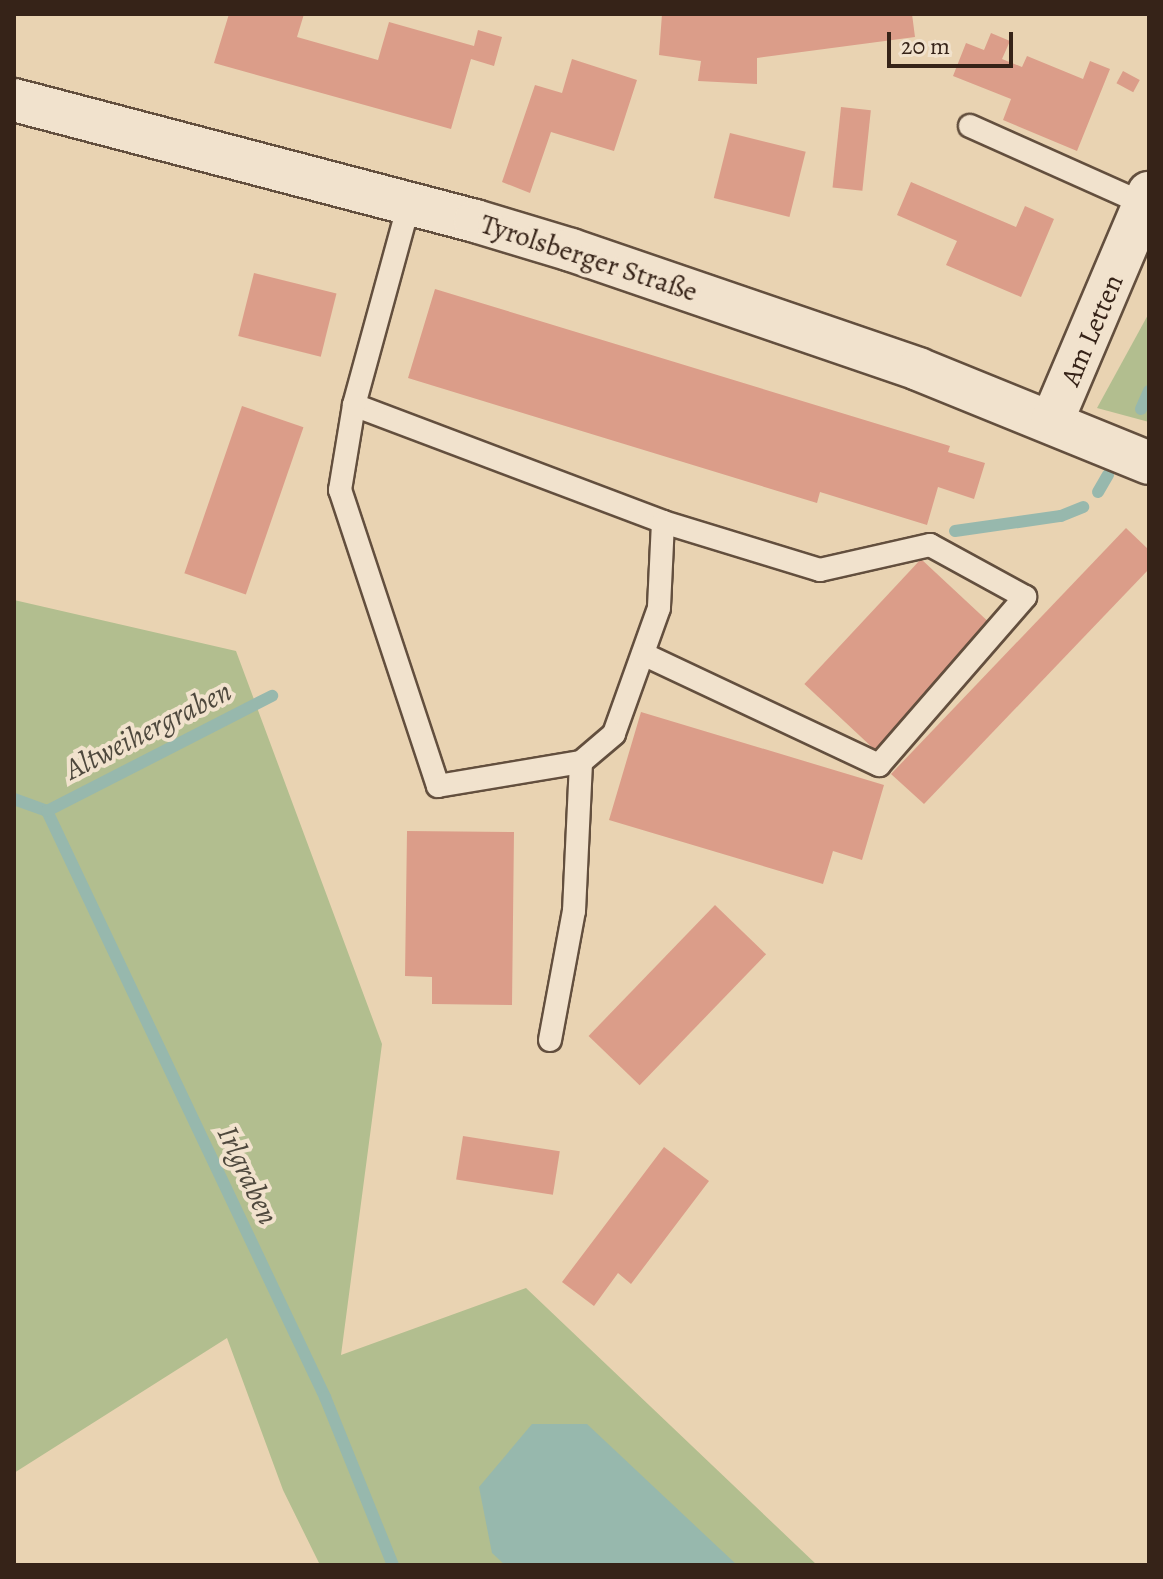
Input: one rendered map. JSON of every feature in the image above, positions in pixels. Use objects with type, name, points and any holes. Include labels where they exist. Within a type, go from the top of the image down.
[{"type":"street","name":"Tyrolsberger Straße","points":[[14,100],[571,250],[758,312],[1052,421],[1149,463]]},
{"type":"street","name":"Am Letten","points":[[1052,421],[1148,202]]},
{"type":"lane","points":[[970,126],[1148,202]]},
{"type":"lane","points":[[409,204],[354,405],[340,490],[438,786],[581,762],[614,734],[659,608],[663,522]]},
{"type":"lane","points":[[354,405],[663,522],[820,570],[930,545],[1025,597],[879,765],[643,654]]},
{"type":"lane","points":[[550,1040],[574,911],[581,762]]},
{"type":"green space","points":[[1149,313],[1149,422],[1097,408]]},
{"type":"green space","points":[[14,600],[236,651],[382,1044],[341,1355],[526,1288],[817,1565],[320,1565],[283,1490],[227,1338],[14,1473]]},
{"type":"water","points":[[532,1424],[587,1424],[737,1565],[505,1565],[492,1553],[479,1487]]},
{"type":"building","points":[[229,14],[304,14],[297,37],[378,60],[389,22],[474,46],[478,30],[502,37],[494,66],[471,59],[451,129],[214,63]]},
{"type":"building","points":[[662,14],[912,14],[915,37],[757,58],[757,84],[698,81],[701,61],[659,55]]},
{"type":"building","points":[[991,33],[1010,41],[1002,59],[1022,67],[1027,56],[1083,79],[1090,61],[1110,69],[1077,151],[1003,120],[1011,99],[953,76],[966,43],[984,50]]},
{"type":"building","points":[[572,59],[637,80],[614,151],[551,132],[530,193],[502,182],[535,85],[562,93]]},
{"type":"building","points":[[1123,71],[1140,80],[1133,92],[1116,83]]},
{"type":"building","points":[[841,107],[871,110],[862,191],[833,188]]},
{"type":"building","points":[[730,133],[806,152],[789,217],[714,198]]},
{"type":"building","points":[[911,182],[1016,227],[1025,206],[1054,219],[1021,297],[946,265],[957,241],[897,215]]},
{"type":"building","points":[[254,273],[336,294],[321,357],[238,336]]},
{"type":"building","points":[[435,289],[950,446],[948,452],[985,463],[974,499],[938,487],[927,525],[820,492],[817,503],[408,378]]},
{"type":"building","points":[[242,406],[303,427],[246,595],[184,573]]},
{"type":"building","points":[[1126,528],[1149,550],[1149,569],[924,804],[891,774]]},
{"type":"building","points":[[921,559],[993,626],[876,751],[804,684]]},
{"type":"building","points":[[641,712],[884,785],[862,860],[833,851],[823,884],[609,820]]},
{"type":"building","points":[[407,831],[514,832],[512,1005],[432,1004],[432,977],[405,976]]},
{"type":"building","points":[[715,905],[766,954],[640,1085],[589,1036]]},
{"type":"building","points":[[463,1136],[560,1151],[553,1195],[456,1179]]},
{"type":"building","points":[[664,1147],[709,1181],[631,1284],[618,1273],[594,1306],[562,1282]]},
{"type":"waterway","name":"Altweihergraben","points":[[1141,409],[1149,391]]},
{"type":"waterway","name":"Altweihergraben","points":[[1098,492],[1108,475]]},
{"type":"waterway","name":"Altweihergraben","points":[[955,531],[1061,516],[1083,507]]},
{"type":"waterway","name":"Altweihergraben","points":[[47,811],[272,696]]},
{"type":"waterway","points":[[14,799],[47,811]]},
{"type":"waterway","name":"Irlgraben","points":[[47,811],[325,1397],[393,1565]]}]
